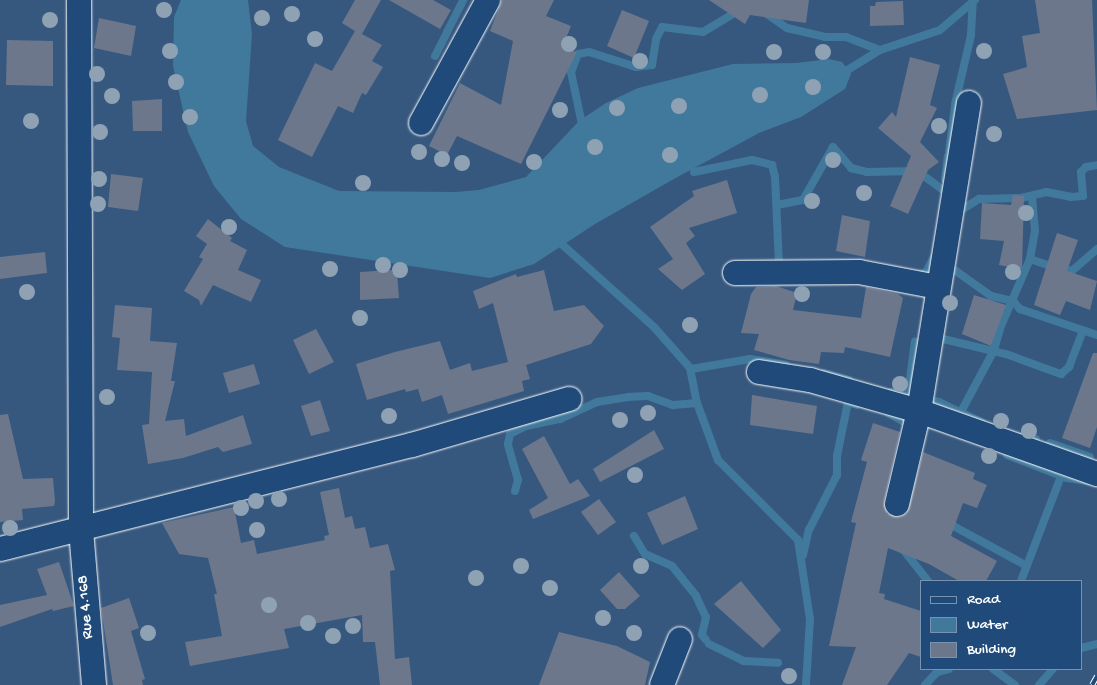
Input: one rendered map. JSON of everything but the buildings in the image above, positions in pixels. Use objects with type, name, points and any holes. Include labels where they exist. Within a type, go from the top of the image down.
[{"type":"street","name":"Rue 4.168","points":[[79,0],[81,530],[94,685]]},
{"type":"street","points":[[421,124],[488,0]]},
{"type":"street","points":[[897,504],[919,412],[969,103]]},
{"type":"street","points":[[735,273],[859,272],[938,287]]},
{"type":"street","points":[[759,372],[810,380],[919,412],[1097,474]]},
{"type":"street","points":[[0,549],[412,445],[569,400]]},
{"type":"street","points":[[662,685],[680,639]]},
{"type":"water","points":[[181,0],[248,0],[252,34],[246,121],[253,146],[279,167],[339,191],[455,192],[479,190],[526,177],[579,121],[606,103],[638,88],[733,64],[796,63],[829,59],[842,62],[851,74],[845,89],[801,117],[759,133],[672,180],[595,224],[534,264],[490,278],[285,247],[241,219],[214,186],[188,132],[173,66],[174,17]]},
{"type":"waterway","points":[[447,32],[463,0]]},
{"type":"waterway","points":[[841,74],[880,50],[940,30],[975,0]]},
{"type":"waterway","points":[[955,104],[971,35],[973,2]]},
{"type":"waterway","points":[[583,129],[571,72],[578,54],[589,52],[636,67],[652,65],[656,39],[662,27],[703,32],[738,11]]},
{"type":"waterway","points":[[764,12],[787,28],[825,37],[846,37],[880,50]]},
{"type":"waterway","points":[[435,56],[446,34]]},
{"type":"waterway","points":[[949,152],[955,106]]},
{"type":"waterway","points":[[777,205],[803,200],[833,147],[851,168],[867,172],[917,171],[945,191]]},
{"type":"waterway","points":[[945,179],[948,156]]},
{"type":"waterway","points":[[694,172],[752,160],[772,165],[775,177],[779,265],[784,265]]},
{"type":"waterway","points":[[958,212],[979,199],[1021,198],[1046,192],[1071,197],[1083,196],[1081,172],[1086,167],[1097,165]]},
{"type":"waterway","points":[[962,410],[994,350],[1001,326],[1030,259],[1035,231],[1032,196]]},
{"type":"waterway","points":[[556,239],[654,327],[691,369],[750,359],[786,365]]},
{"type":"waterway","points":[[1030,259],[1065,271],[1073,270],[1097,249]]},
{"type":"waterway","points":[[917,275],[926,272],[935,255]]},
{"type":"waterway","points":[[948,271],[956,271],[991,296],[1013,301],[1020,309],[1097,335]]},
{"type":"waterway","points":[[935,337],[1006,354],[1061,374],[1069,367],[1083,331]]},
{"type":"waterway","points":[[908,394],[915,341]]},
{"type":"waterway","points":[[690,368],[697,403],[718,460],[798,540],[810,619],[806,685]]},
{"type":"waterway","points":[[824,373],[849,380]]},
{"type":"waterway","points":[[891,392],[939,402],[981,422]]},
{"type":"waterway","points":[[515,491],[518,480],[508,444],[510,434],[526,426],[560,419],[597,402],[628,397],[648,396],[673,405],[697,403]]},
{"type":"waterway","points":[[803,555],[809,530],[837,475],[837,456],[848,402],[857,405]]},
{"type":"waterway","points":[[888,413],[904,422]]},
{"type":"waterway","points":[[1022,436],[1036,439]]},
{"type":"waterway","points":[[1050,443],[1090,457]]},
{"type":"waterway","points":[[1007,455],[1067,478],[1088,481]]},
{"type":"waterway","points":[[1021,580],[1061,476]]},
{"type":"waterway","points":[[946,522],[1027,566]]},
{"type":"waterway","points":[[634,536],[645,554],[672,566],[696,596],[706,617],[702,635],[706,640]]},
{"type":"waterway","points":[[901,547],[927,580]]},
{"type":"waterway","points":[[709,644],[744,661],[778,663]]},
{"type":"waterway","points":[[1082,648],[1097,644]]},
{"type":"waterway","points":[[925,685],[937,672],[945,670]]},
{"type":"waterway","points":[[994,670],[1015,685]]},
{"type":"waterway","points":[[1039,685],[1052,670]]},
{"type":"railway","points":[[1092,685],[1097,676]]}]
